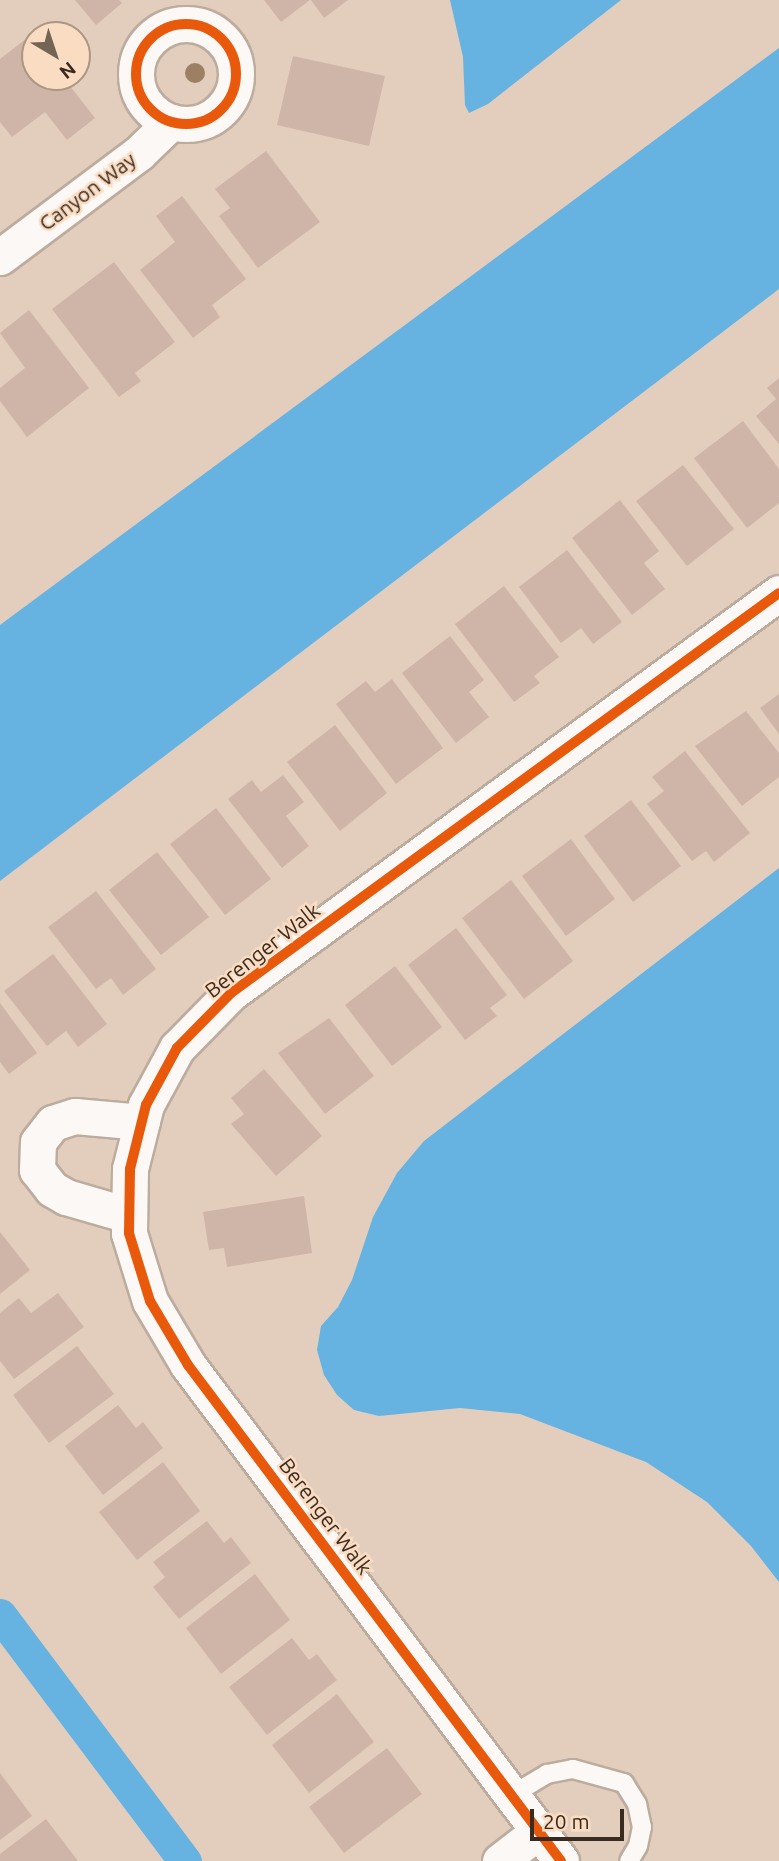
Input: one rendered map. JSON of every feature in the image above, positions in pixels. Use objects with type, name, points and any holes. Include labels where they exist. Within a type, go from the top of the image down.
[{"type":"street","name":"Canyon Way","points":[[0,257],[139,153],[171,122]]},
{"type":"street","name":"Berenger Walk","points":[[561,1861],[188,1365],[150,1301],[129,1233],[130,1168],[146,1105],[177,1048],[231,993],[779,593]]},
{"type":"street","points":[[128,1216],[66,1197],[52,1189],[37,1170],[38,1142],[53,1124],[75,1116],[142,1122]]},
{"type":"street","points":[[500,1861],[539,1831]]},
{"type":"lane","points":[[512,1795],[547,1774],[573,1769],[624,1783],[637,1804],[642,1827],[638,1846],[629,1861]]},
{"type":"water","points":[[450,0],[621,0],[488,104],[469,113],[465,105],[463,57]]},
{"type":"water","points":[[779,48],[779,289],[0,881],[0,625]]},
{"type":"water","points":[[779,868],[779,1582],[751,1546],[707,1502],[646,1462],[520,1414],[460,1408],[379,1416],[354,1410],[337,1395],[324,1375],[317,1350],[321,1326],[338,1307],[352,1280],[373,1217],[397,1173],[424,1141]]},
{"type":"building","points":[[75,0],[119,0],[122,3],[96,25]]},
{"type":"building","points":[[264,0],[310,0],[281,22]]},
{"type":"building","points":[[311,0],[348,0],[324,18]]},
{"type":"building","points":[[21,43],[21,91],[74,91],[95,118],[67,140],[45,112],[12,137],[0,122],[0,59]]},
{"type":"building","points":[[293,56],[385,76],[369,146],[277,125]]},
{"type":"building","points":[[266,151],[320,222],[258,268],[219,216],[230,208],[215,189]]},
{"type":"building","points":[[182,196],[246,279],[212,305],[220,317],[193,338],[140,270],[175,242],[156,216]]},
{"type":"building","points":[[114,262],[175,342],[135,373],[141,381],[119,397],[52,309]]},
{"type":"building","points":[[29,310],[89,388],[27,437],[0,401],[0,388],[25,368],[0,333]]},
{"type":"building","points":[[779,378],[779,444],[756,416],[776,399],[767,388]]},
{"type":"building","points":[[743,421],[779,469],[779,503],[747,528],[694,458]]},
{"type":"building","points":[[683,465],[734,529],[687,566],[636,501]]},
{"type":"building","points":[[620,500],[659,551],[644,563],[665,589],[632,615],[572,538]]},
{"type":"building","points":[[567,550],[622,622],[593,644],[581,628],[561,643],[519,587]]},
{"type":"building","points":[[504,586],[559,657],[534,676],[540,683],[514,702],[455,624]]},
{"type":"building","points":[[450,636],[484,680],[469,692],[489,717],[456,743],[402,673]]},
{"type":"building","points":[[392,679],[443,748],[396,784],[336,704],[366,681],[375,692]]},
{"type":"building","points":[[779,694],[779,734],[760,708]]},
{"type":"building","points":[[746,711],[779,753],[779,777],[742,806],[695,746]]},
{"type":"building","points":[[335,725],[387,793],[340,831],[287,762]]},
{"type":"building","points":[[685,751],[750,833],[714,862],[706,851],[692,861],[647,804],[664,791],[652,777]]},
{"type":"building","points":[[283,775],[304,802],[286,816],[309,846],[282,868],[228,799],[252,780],[261,792]]},
{"type":"building","points":[[631,800],[681,866],[633,902],[584,836]]},
{"type":"building","points":[[216,808],[271,879],[225,915],[170,844]]},
{"type":"building","points":[[571,839],[615,899],[566,936],[522,876]]},
{"type":"building","points":[[157,852],[209,917],[161,955],[109,890]]},
{"type":"building","points":[[511,880],[573,961],[524,999],[462,918]]},
{"type":"building","points":[[96,891],[156,969],[123,995],[111,978],[96,989],[48,927]]},
{"type":"building","points":[[456,928],[507,995],[490,1008],[497,1016],[465,1040],[408,965]]},
{"type":"building","points":[[53,954],[107,1024],[78,1047],[66,1031],[47,1046],[4,991]]},
{"type":"building","points":[[395,966],[442,1027],[392,1066],[345,1005]]},
{"type":"building","points":[[0,1003],[37,1053],[9,1074],[0,1062]]},
{"type":"building","points":[[329,1018],[374,1076],[325,1114],[278,1053]]},
{"type":"building","points":[[264,1069],[322,1136],[276,1176],[231,1124],[244,1114],[231,1098]]},
{"type":"building","points":[[304,1196],[312,1253],[227,1267],[224,1248],[209,1250],[203,1212]]},
{"type":"building","points":[[0,1232],[30,1270],[0,1294]]},
{"type":"building","points":[[58,1293],[84,1327],[14,1379],[0,1361],[0,1313],[19,1298],[31,1313]]},
{"type":"building","points":[[77,1346],[114,1394],[49,1443],[13,1395]]},
{"type":"building","points":[[118,1405],[136,1428],[143,1422],[163,1448],[103,1495],[65,1446]]},
{"type":"building","points":[[163,1462],[200,1511],[137,1560],[99,1512]]},
{"type":"building","points":[[207,1521],[224,1543],[231,1537],[251,1563],[179,1619],[153,1587],[165,1577],[153,1562]]},
{"type":"building","points":[[255,1574],[290,1620],[221,1674],[186,1628]]},
{"type":"building","points":[[292,1638],[309,1660],[317,1654],[337,1680],[267,1735],[229,1687]]},
{"type":"building","points":[[337,1694],[374,1742],[309,1793],[272,1745]]},
{"type":"building","points":[[387,1748],[422,1794],[344,1853],[309,1807]]},
{"type":"building","points":[[0,1773],[32,1816],[0,1840]]},
{"type":"building","points":[[46,1819],[78,1861],[0,1861],[0,1854]]},
{"type":"waterway","points":[[0,1615],[185,1861]]},
{"type":"cycle path","points":[[186,24],[205,28],[221,39],[232,55],[236,74],[232,93],[221,109],[205,120],[186,124],[167,120],[151,109],[140,93],[136,74],[140,55],[151,39],[167,28],[186,24]]},
{"type":"cycle path","points":[[561,1861],[188,1365],[150,1301],[129,1233],[130,1169],[146,1105],[177,1048],[231,993],[779,593]]}]
